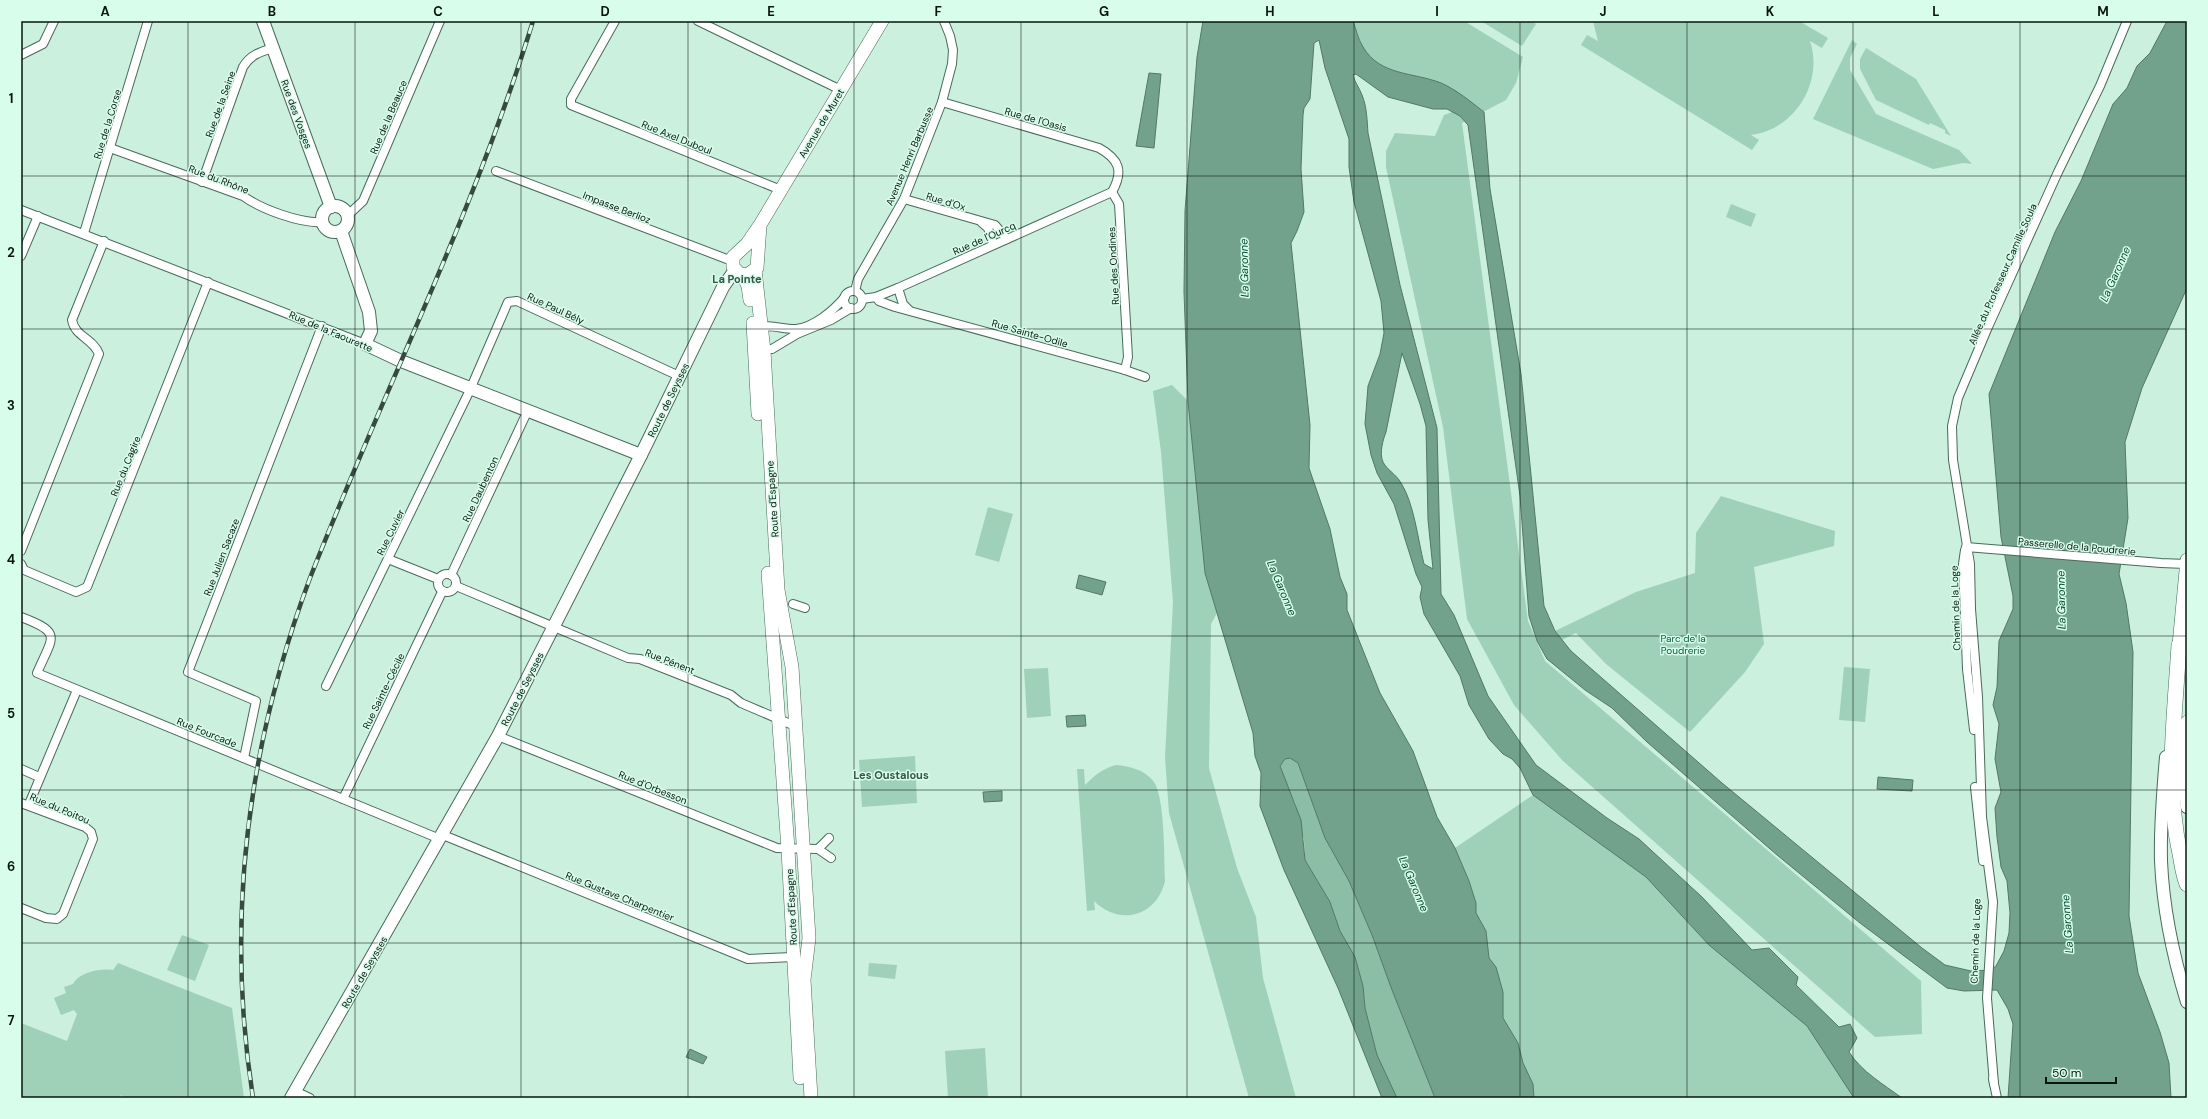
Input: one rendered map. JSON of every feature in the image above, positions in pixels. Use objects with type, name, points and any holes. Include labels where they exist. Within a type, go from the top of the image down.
[{"type":"highway","points":[[2179,645],[2172,776],[2172,806],[2175,833],[2187,884]]},
{"type":"highway","points":[[2182,765],[2178,802],[2187,848]]},
{"type":"main road","name":"Rue des Vosges","points":[[263,21],[331,207]]},
{"type":"main road","name":"Avenue de Muret","points":[[742,250],[760,225],[882,21]]},
{"type":"main road","points":[[331,207],[339,207],[348,215],[346,227],[341,231],[329,231],[323,222],[326,211],[331,207]]},
{"type":"main road","name":"Avenue de Muret","points":[[757,257],[760,225]]},
{"type":"main road","points":[[341,231],[369,312],[371,331],[365,344]]},
{"type":"main road","points":[[742,250],[751,250],[757,257],[758,263],[755,270],[747,275],[737,268],[735,254],[742,250]]},
{"type":"main road","name":"Route d'Espagne","points":[[737,268],[748,286],[757,329]]},
{"type":"main road","name":"Route de Seysses","points":[[293,1094],[442,837],[498,736],[641,455],[725,283],[737,268]]},
{"type":"main road","name":"Route d'Espagne","points":[[755,270],[757,329],[778,590],[792,667],[809,938],[804,980],[811,1098]]},
{"type":"main road","name":"Rue de la Faourette","points":[[365,344],[401,361],[641,455]]},
{"type":"main road","name":"Route d'Espagne","points":[[759,349],[777,717],[788,849],[802,1098]]},
{"type":"main road","points":[[2187,562],[2179,645],[2167,741],[2162,814],[2161,861],[2171,940],[2187,1002]]},
{"type":"main road","points":[[2187,722],[2182,765],[2187,807]]},
{"type":"street","points":[[21,56],[43,44],[54,21]]},
{"type":"street","name":"Rue de la Corse","points":[[84,233],[148,21]]},
{"type":"street","name":"Rue de la Beauce","points":[[348,215],[364,201],[440,21]]},
{"type":"street","name":"Rue Axel Duboul","points":[[615,21],[571,99],[571,105],[577,109],[781,190]]},
{"type":"street","points":[[698,21],[841,90]]},
{"type":"street","name":"Avenue Henri Barbusse","points":[[855,291],[858,279],[904,199],[942,102],[952,64],[953,50],[950,36],[944,21]]},
{"type":"street","name":"Allée du Professeur Camille Soula","points":[[1966,547],[1952,448],[1952,426],[1958,398],[2055,178],[2103,79],[2127,21]]},
{"type":"street","name":"Rue de la Seine","points":[[202,182],[243,67],[248,59],[253,55],[273,48]]},
{"type":"street","name":"Rue de l'Oasis","points":[[942,102],[1099,148],[1112,155],[1117,164],[1118,181],[1112,192]]},
{"type":"street","name":"Rue du Rhône","points":[[110,148],[303,221],[323,222]]},
{"type":"street","name":"Impasse Berlioz","points":[[496,171],[737,268]]},
{"type":"street","name":"Rue de l'Ourcq","points":[[862,299],[876,297],[898,288],[993,244],[1112,192]]},
{"type":"street","name":"Rue des Ondines","points":[[1112,192],[1119,204],[1128,357],[1125,370]]},
{"type":"street","name":"Rue d'Ox","points":[[904,199],[982,223],[995,225],[1007,239]]},
{"type":"street","name":"Rue de la Faourette","points":[[21,210],[84,233],[365,344]]},
{"type":"street","points":[[21,256],[38,216]]},
{"type":"street","points":[[982,223],[988,228],[993,244]]},
{"type":"street","points":[[21,551],[98,354],[96,346],[77,333],[72,320],[104,241]]},
{"type":"street","name":"Rue du Cagire","points":[[21,564],[24,570],[76,592],[87,587],[208,282]]},
{"type":"street","points":[[898,288],[903,304],[909,310]]},
{"type":"street","points":[[757,329],[796,329],[826,315],[848,293],[855,291],[862,299],[859,306],[851,308],[831,320],[797,334],[772,349],[759,349]]},
{"type":"street","points":[[845,297],[845,302],[851,308]]},
{"type":"street","name":"Rue Sainte-Odile","points":[[876,297],[879,301],[909,310],[1125,370],[1145,377]]},
{"type":"street","name":"Rue Paul Bély","points":[[470,388],[504,306],[512,300],[679,376]]},
{"type":"street","name":"Rue Julien Sacaze","points":[[244,758],[256,701],[188,672],[322,326]]},
{"type":"street","name":"Rue Cuvier","points":[[326,686],[470,388]]},
{"type":"street","name":"Rue Daubenton","points":[[451,575],[528,410]]},
{"type":"street","name":"Passerelle de la Poudrerie","points":[[1966,547],[2144,562],[2187,562]]},
{"type":"street","name":"Chemin de la Loge","points":[[1966,547],[1963,564],[1967,669],[1974,739],[1976,808],[1987,904],[1985,1035],[1997,1098]]},
{"type":"street","points":[[388,559],[438,578],[446,574],[451,575],[455,580],[456,586],[450,593],[442,592],[437,586],[438,578]]},
{"type":"street","name":"Rue Pénent","points":[[456,586],[628,658],[640,659],[731,695],[741,703],[777,717]]},
{"type":"street","name":"Rue Sainte-Cécile","points":[[343,799],[442,592]]},
{"type":"street","points":[[793,604],[805,608]]},
{"type":"street","name":"Rue Fourcade","points":[[21,617],[44,626],[50,632],[52,639],[37,673],[343,799],[442,837]]},
{"type":"street","points":[[25,804],[39,777],[77,690]]},
{"type":"street","points":[[777,717],[795,726]]},
{"type":"street","name":"Rue d'Orbesson","points":[[498,736],[778,848],[803,849]]},
{"type":"street","points":[[21,769],[39,777]]},
{"type":"street","name":"Rue du Poitou","points":[[21,908],[46,918],[57,919],[63,914],[93,839],[91,832],[85,827],[25,804]]},
{"type":"street","name":"Rue Gustave Charpentier","points":[[442,837],[748,959],[793,957]]},
{"type":"street","points":[[818,849],[829,838]]},
{"type":"street","points":[[803,849],[818,849],[831,858]]},
{"type":"street","points":[[293,1094],[310,1098]]},
{"type":"green space","points":[[1353,21],[1464,21],[1523,57],[1516,83],[1506,100],[1462,123],[1528,621],[1545,661],[1921,981],[1922,1034],[1875,1037],[1563,761],[1514,705],[1467,619],[1443,427],[1386,167],[1386,151],[1395,133],[1435,136],[1444,115],[1473,104],[1441,83],[1388,70],[1372,60],[1362,46]]},
{"type":"green space","points":[[1481,21],[1531,21],[1536,24],[1522,46]]},
{"type":"green space","points":[[1593,21],[1799,21],[1828,38],[1822,48],[1810,41],[1813,57],[1813,73],[1809,88],[1802,102],[1792,114],[1780,124],[1766,131],[1751,135],[1759,140],[1752,150],[1581,45],[1587,35],[1598,41]]},
{"type":"green space","points":[[1852,40],[1857,44],[1850,58],[1850,70],[1876,114],[1959,150],[1972,164],[1963,163],[1933,169],[1813,119]]},
{"type":"green space","points":[[1866,48],[1916,79],[1951,136],[1945,133],[1945,130],[1930,123],[1929,125],[1876,100],[1860,69],[1860,59]]},
{"type":"green space","points":[[1731,204],[1756,214],[1751,227],[1726,217]]},
{"type":"green space","points":[[1172,385],[1188,401],[1205,573],[1217,613],[1211,624],[1209,768],[1237,868],[1256,917],[1263,978],[1296,1098],[1249,1098],[1169,813],[1165,757],[1173,602],[1161,452],[1153,391]]},
{"type":"green space","name":"Parc de la Poudrerie","points":[[1721,496],[1835,531],[1834,546],[1754,567],[1764,644],[1745,672],[1690,732],[1606,664],[1576,633],[1562,640],[1555,631],[1636,592],[1695,573],[1696,533]]},
{"type":"green space","points":[[988,507],[1013,514],[999,562],[975,555]]},
{"type":"green space","points":[[1844,667],[1870,669],[1865,722],[1839,720]]},
{"type":"green space","points":[[1048,668],[1051,716],[1027,718],[1024,669]]},
{"type":"green space","points":[[915,756],[917,803],[862,807],[859,760]]},
{"type":"green space","points":[[1116,765],[1137,769],[1146,774],[1154,782],[1158,790],[1162,815],[1165,881],[1161,893],[1154,903],[1146,910],[1136,914],[1115,914],[1104,909],[1094,901],[1095,910],[1087,911],[1077,769],[1084,769],[1085,785],[1099,773]]},
{"type":"green space","points":[[1533,795],[1646,877],[1709,945],[1807,1026],[1854,1098],[1534,1098],[1533,1084],[1523,1063],[1518,1043],[1503,1018],[1496,967],[1489,958],[1486,931],[1476,913],[1476,903],[1469,881],[1455,848]]},
{"type":"green space","points":[[182,935],[209,945],[195,981],[167,970]]},
{"type":"green space","points":[[118,963],[232,1008],[244,1098],[125,1098],[121,1095],[120,1098],[21,1098],[21,1023],[67,1041],[77,1014],[74,1010],[61,1015],[54,998],[66,993],[64,987],[73,984],[80,976],[97,970],[113,970]]},
{"type":"green space","points":[[869,963],[897,965],[895,979],[868,976]]},
{"type":"green space","points":[[985,1048],[988,1098],[948,1098],[945,1051]]},
{"type":"shaded area","points":[[1290,758],[1298,763],[1325,838],[1349,881],[1372,935],[1435,1098],[1397,1098],[1377,1055],[1365,1008],[1363,986],[1355,957],[1340,931],[1330,902],[1305,860],[1304,840],[1295,803],[1286,784],[1280,766],[1285,759]]},
{"type":"water","name":"La Garonne","points":[[1203,21],[1353,21],[1363,47],[1378,63],[1398,72],[1441,83],[1469,100],[1484,112],[1490,189],[1521,374],[1544,606],[1555,631],[1571,651],[1722,783],[1922,948],[1945,965],[1971,971],[1991,970],[1996,966],[2004,951],[2009,933],[2010,913],[2007,881],[2001,867],[1997,837],[1995,808],[2001,792],[1995,759],[1999,724],[1993,705],[1997,687],[1999,641],[2013,609],[2013,596],[2001,537],[1989,394],[2055,232],[2081,181],[2113,104],[2127,88],[2137,66],[2150,53],[2167,21],[2187,21],[2187,288],[2142,388],[2125,442],[2128,518],[2119,574],[2126,603],[2133,652],[2129,916],[2138,973],[2160,1032],[2169,1063],[2171,1098],[2008,1098],[2013,1024],[2008,1009],[1997,990],[1964,991],[1947,988],[1860,923],[1777,855],[1647,742],[1612,708],[1585,690],[1547,659],[1537,641],[1529,616],[1520,496],[1468,125],[1460,116],[1447,109],[1433,109],[1388,97],[1356,74],[1353,75],[1365,104],[1368,133],[1400,285],[1437,428],[1441,594],[1454,615],[1488,696],[1536,765],[1607,818],[1639,839],[1702,897],[1752,950],[1769,948],[1798,977],[1796,985],[1839,1027],[1850,1024],[1857,1038],[1849,1052],[1866,1072],[1902,1098],[1854,1098],[1807,1026],[1709,945],[1646,877],[1533,795],[1520,768],[1512,759],[1503,754],[1489,739],[1469,705],[1460,676],[1424,614],[1420,597],[1422,587],[1416,574],[1394,504],[1377,473],[1371,455],[1365,424],[1368,386],[1380,354],[1384,333],[1381,301],[1354,202],[1349,167],[1349,139],[1325,68],[1319,40],[1314,43],[1310,99],[1304,108],[1303,115],[1301,169],[1304,212],[1291,243],[1310,425],[1309,468],[1330,529],[1340,577],[1347,594],[1347,610],[1380,693],[1413,751],[1437,817],[1455,848],[1469,881],[1476,903],[1476,913],[1486,931],[1489,958],[1496,967],[1503,992],[1503,1018],[1518,1043],[1523,1063],[1533,1084],[1534,1098],[1435,1098],[1372,935],[1349,881],[1325,838],[1298,763],[1290,758],[1285,759],[1280,766],[1301,820],[1305,860],[1330,902],[1340,931],[1355,957],[1363,986],[1365,1008],[1377,1055],[1397,1098],[1382,1098],[1338,988],[1284,870],[1260,806],[1261,773],[1255,756],[1253,733],[1205,573],[1188,401],[1184,292],[1185,211],[1197,57]],"holes":[[[1402,353],[1426,426],[1428,520],[1433,569],[1424,564],[1415,522],[1405,491],[1399,480],[1385,465],[1381,455]]]},
{"type":"water","points":[[1149,73],[1161,74],[1154,148],[1136,146]]},
{"type":"water","points":[[1079,575],[1106,582],[1102,595],[1076,588]]},
{"type":"water","points":[[1085,715],[1086,726],[1067,727],[1066,716]]},
{"type":"water","points":[[1878,777],[1913,780],[1912,791],[1877,789]]},
{"type":"water","points":[[1002,791],[1002,801],[984,802],[983,792]]},
{"type":"water","points":[[690,1049],[707,1057],[703,1064],[686,1057]]},
{"type":"railway","points":[[253,1098],[245,1031],[241,965],[242,899],[247,834],[257,770],[271,705],[288,642],[310,578],[367,440],[456,233],[484,163],[533,21]]},
{"type":"district","name":"La Pointe","points":[[737,279]]},
{"type":"district","name":"Les Oustalous","points":[[891,775]]}]
